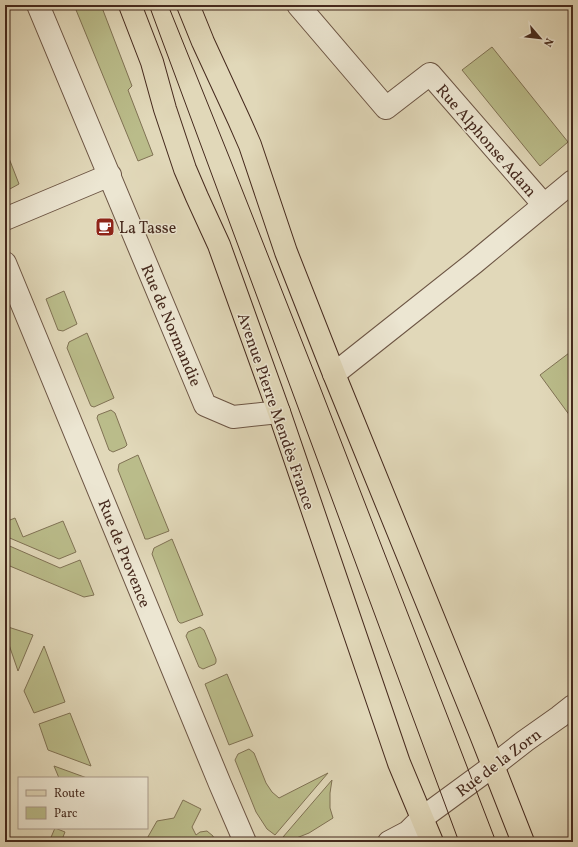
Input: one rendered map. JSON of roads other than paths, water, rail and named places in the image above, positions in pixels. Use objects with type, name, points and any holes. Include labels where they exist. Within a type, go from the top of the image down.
[{"type":"main road","name":"Avenue Pierre Mendès France","points":[[130,5],[152,62],[165,109],[185,169],[220,245],[279,412],[399,764],[432,842]]},
{"type":"main road","points":[[188,5],[250,146],[286,252],[523,842]]},
{"type":"street","name":"Rue de Normandie","points":[[38,5],[205,405],[233,417],[279,412]]},
{"type":"street","name":"Rue Alphonse Adam","points":[[298,5],[386,108],[430,74],[544,205]]},
{"type":"street","points":[[5,219],[110,175]]},
{"type":"street","name":"Rue Alphonse Adam","points":[[334,374],[474,263],[573,181]]},
{"type":"street","name":"Rue de Provence","points":[[5,263],[245,842]]},
{"type":"street","name":"Rue de la Zorn","points":[[389,842],[408,832],[422,818],[573,706]]},
{"type":"tram line","points":[[149,5],[459,842]]},
{"type":"tram line","points":[[168,5],[320,387],[496,842]]},
{"type":"place","name":"La Tasse","points":[[105,227]]}]
